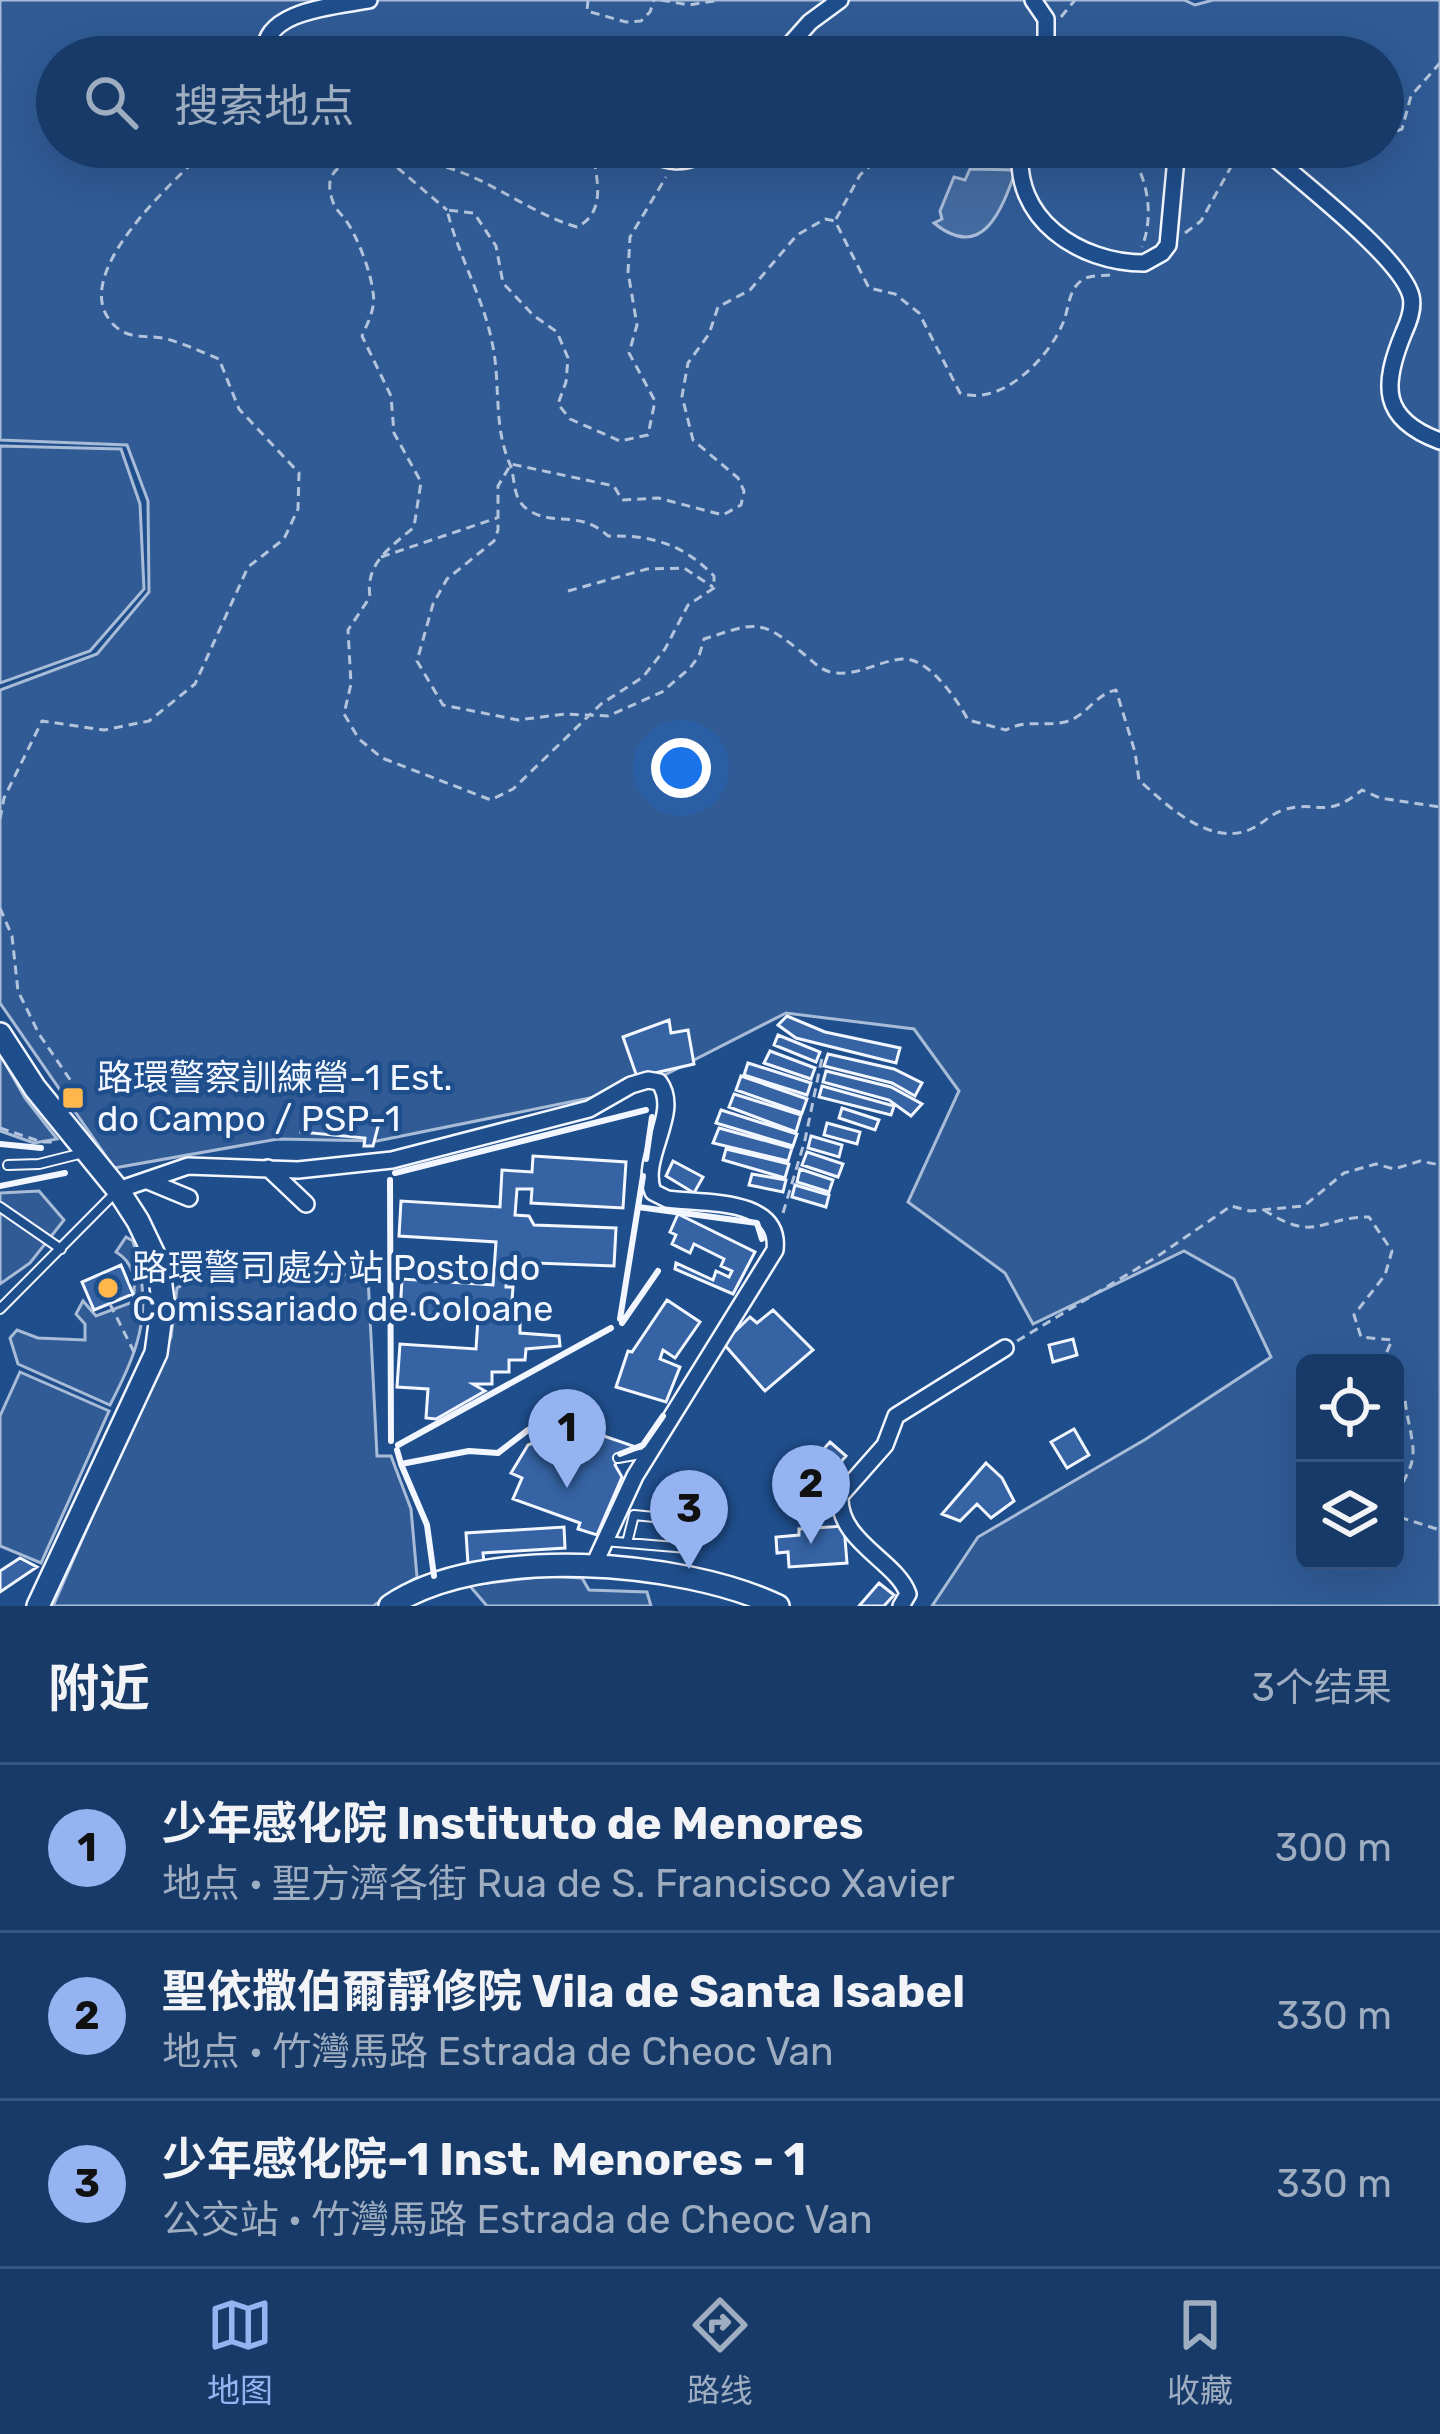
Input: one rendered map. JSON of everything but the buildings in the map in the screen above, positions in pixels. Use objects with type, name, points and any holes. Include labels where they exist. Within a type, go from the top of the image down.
[{"type":"main road","points":[[0,1034],[59,1118],[118,1190],[151,1242],[161,1282],[160,1335],[145,1376],[38,1606]]},
{"type":"main road","points":[[390,1606],[432,1583],[475,1572],[592,1567],[726,1585],[778,1606]]},
{"type":"street","points":[[269,36],[274,28],[318,9],[369,0]]},
{"type":"street","points":[[798,36],[840,0]]},
{"type":"street","points":[[1033,0],[1046,19],[1046,36]]},
{"type":"street","points":[[1021,168],[1042,223],[1078,247],[1134,263],[1154,260],[1168,245],[1175,168]]},
{"type":"street","points":[[1285,168],[1395,266],[1411,296],[1410,318],[1389,394],[1405,424],[1440,441]]},
{"type":"street","points":[[118,1190],[188,1166],[332,1168],[410,1156],[589,1108],[640,1082],[659,1082],[667,1097],[650,1175],[653,1192],[667,1199],[749,1209],[767,1220],[776,1239],[770,1260],[633,1479],[592,1567]]},
{"type":"street","points":[[268,1168],[306,1204]]},
{"type":"street","points":[[145,1180],[189,1198]]},
{"type":"street","points":[[901,1606],[908,1594],[904,1582],[862,1544],[842,1513],[840,1496],[885,1445],[896,1416],[1005,1348]]},
{"type":"lane","points":[[8,1165],[40,1164],[85,1150]]},
{"type":"lane","points":[[0,1309],[118,1190]]},
{"type":"lane","points":[[0,1207],[61,1249]]},
{"type":"lane","points":[[604,1541],[627,1543],[687,1548],[692,1532],[654,1517],[634,1515],[627,1543]]},
{"type":"path","points":[[588,0],[587,11],[626,22],[641,21],[654,0]]},
{"type":"path","points":[[661,0],[688,5],[720,0]]},
{"type":"path","points":[[1404,122],[1411,96],[1440,62]]},
{"type":"path","points":[[0,819],[4,798],[42,721],[104,730],[148,721],[195,684],[248,567],[284,539],[298,508],[299,473],[239,409],[219,359],[162,337],[129,335],[116,327],[100,299],[104,267],[187,168]]},
{"type":"path","points":[[342,168],[334,174],[329,193],[347,223],[374,290],[373,309],[362,336],[391,396],[394,433],[421,482],[414,527],[379,557],[367,577],[370,597],[348,630],[351,684],[344,714],[359,739],[382,758],[491,800],[514,789],[601,704],[643,677],[665,649],[688,604],[714,588]]},
{"type":"path","points":[[398,168],[447,209],[474,213],[496,246],[503,283],[557,332],[568,358],[558,404],[570,419],[620,441],[648,435],[655,401],[629,353],[637,326],[628,272],[630,237],[672,168]]},
{"type":"path","points":[[448,168],[465,172],[542,215],[578,227],[586,224],[598,206],[594,168]]},
{"type":"path","points":[[835,221],[868,168]]},
{"type":"path","points":[[511,464],[614,486],[622,500],[631,502],[658,498],[716,514],[736,510],[744,498],[742,484],[693,440],[682,396],[688,363],[709,334],[718,307],[750,290],[797,236],[825,218],[835,221],[862,281],[908,302],[933,338],[960,393],[968,396],[1004,387],[1047,351],[1083,280],[1114,275],[1134,263],[1147,233],[1141,168]]},
{"type":"path","points":[[1168,245],[1180,226],[1186,234],[1201,221],[1230,168]]},
{"type":"path","points":[[447,209],[456,247],[491,337],[501,449],[511,464],[514,494],[531,513],[595,523],[608,536],[634,535],[671,543],[697,558],[714,576],[714,588]]},
{"type":"path","points":[[511,464],[498,486],[494,541],[447,579],[433,604],[418,661],[443,705],[518,720],[608,716],[662,692],[690,668],[704,639],[752,624],[769,627],[818,668],[837,673],[867,670],[898,659],[918,661],[958,700],[968,720],[1006,730],[1021,722],[1066,722],[1116,690],[1135,752],[1138,780],[1212,832],[1245,832],[1265,824],[1281,810],[1341,807],[1361,790],[1380,798],[1440,806]]},
{"type":"path","points":[[379,557],[498,518]]},
{"type":"path","points":[[568,591],[647,569],[684,568],[714,588]]},
{"type":"path","points":[[0,908],[12,936],[18,991],[39,1034],[73,1084],[59,1118]]},
{"type":"path","points":[[784,1213],[823,1053]]},
{"type":"path","points":[[0,1128],[85,1150]]},
{"type":"path","points":[[1005,1348],[1231,1206],[1262,1210],[1304,1206],[1344,1172],[1376,1164],[1394,1169],[1420,1161],[1440,1166]]},
{"type":"path","points":[[1262,1210],[1303,1229],[1327,1228],[1347,1217],[1369,1216],[1392,1251],[1384,1275],[1354,1315],[1361,1336],[1392,1340],[1386,1354]]},
{"type":"path","points":[[110,1304],[145,1376]]},
{"type":"path","points":[[1404,1397],[1413,1448],[1408,1472],[1396,1493],[1400,1517],[1440,1530]]},
{"type":"shaded area","points":[[0,0],[1184,0],[1195,5],[1213,0],[1440,0],[1440,1606],[932,1606],[978,1537],[1146,1439],[1271,1357],[1234,1279],[1184,1251],[1033,1324],[1005,1273],[908,1202],[959,1091],[914,1029],[786,1013],[639,1088],[377,1141],[278,1139],[114,1168],[0,1003],[0,690],[97,654],[149,592],[148,501],[127,445],[0,440]]},
{"type":"shaded area","points":[[970,169],[1016,170],[997,214],[978,234],[966,237],[934,223],[942,219],[940,211],[954,177],[965,180]]},
{"type":"shaded area","points":[[0,446],[121,449],[140,504],[144,589],[90,651],[0,683]]},
{"type":"shaded area","points":[[0,1054],[25,1098],[57,1139],[34,1143],[0,1131]]},
{"type":"shaded area","points":[[39,1191],[64,1220],[30,1263],[0,1284],[0,1193]]},
{"type":"shaded area","points":[[126,1237],[133,1241],[139,1265],[143,1306],[137,1344],[110,1405],[18,1364],[10,1338],[17,1330],[38,1338],[85,1340],[85,1324],[76,1314],[83,1301],[96,1316],[133,1302],[133,1274],[116,1252]]},
{"type":"shaded area","points":[[218,1265],[368,1277],[377,1456],[391,1456],[411,1509],[417,1577],[373,1606],[53,1606],[171,1337],[177,1288]]},
{"type":"shaded area","points":[[20,1372],[109,1411],[41,1563],[0,1546],[0,1416]]},
{"type":"shaded area","points":[[549,1576],[582,1578],[589,1590],[647,1592],[651,1606],[487,1606],[469,1585]]},
{"type":"wall","points":[[395,1173],[646,1110]]},
{"type":"wall","points":[[646,1159],[652,1117]]},
{"type":"wall","points":[[0,1144],[41,1148]]},
{"type":"wall","points":[[0,1186],[65,1173]]},
{"type":"wall","points":[[620,1319],[643,1176]]},
{"type":"wall","points":[[390,1180],[391,1441]]},
{"type":"wall","points":[[638,1207],[757,1223],[762,1239]]},
{"type":"wall","points":[[622,1323],[658,1271]]},
{"type":"wall","points":[[398,1445],[611,1328]]},
{"type":"wall","points":[[620,1454],[643,1445],[663,1416]]},
{"type":"wall","points":[[397,1450],[401,1464],[469,1451],[498,1453],[528,1430]]},
{"type":"wall","points":[[401,1464],[427,1525],[434,1576]]},
{"type":"place","name":"路環警察訓練營-1 Est. do Campo / PSP-1","points":[[73,1098]]},
{"type":"place","name":"路環警司處分站 Posto do Comissariado de Coloane","points":[[108,1288]]},
{"type":"place","name":"少年感化院 Instituto de Menores","points":[[567,1488]]},
{"type":"place","name":"聖依撒伯爾靜修院 Vila de Santa Isabel","points":[[811,1544]]},
{"type":"place","name":"少年感化院-1 Inst. Menores - 1","points":[[689,1569]]}]
